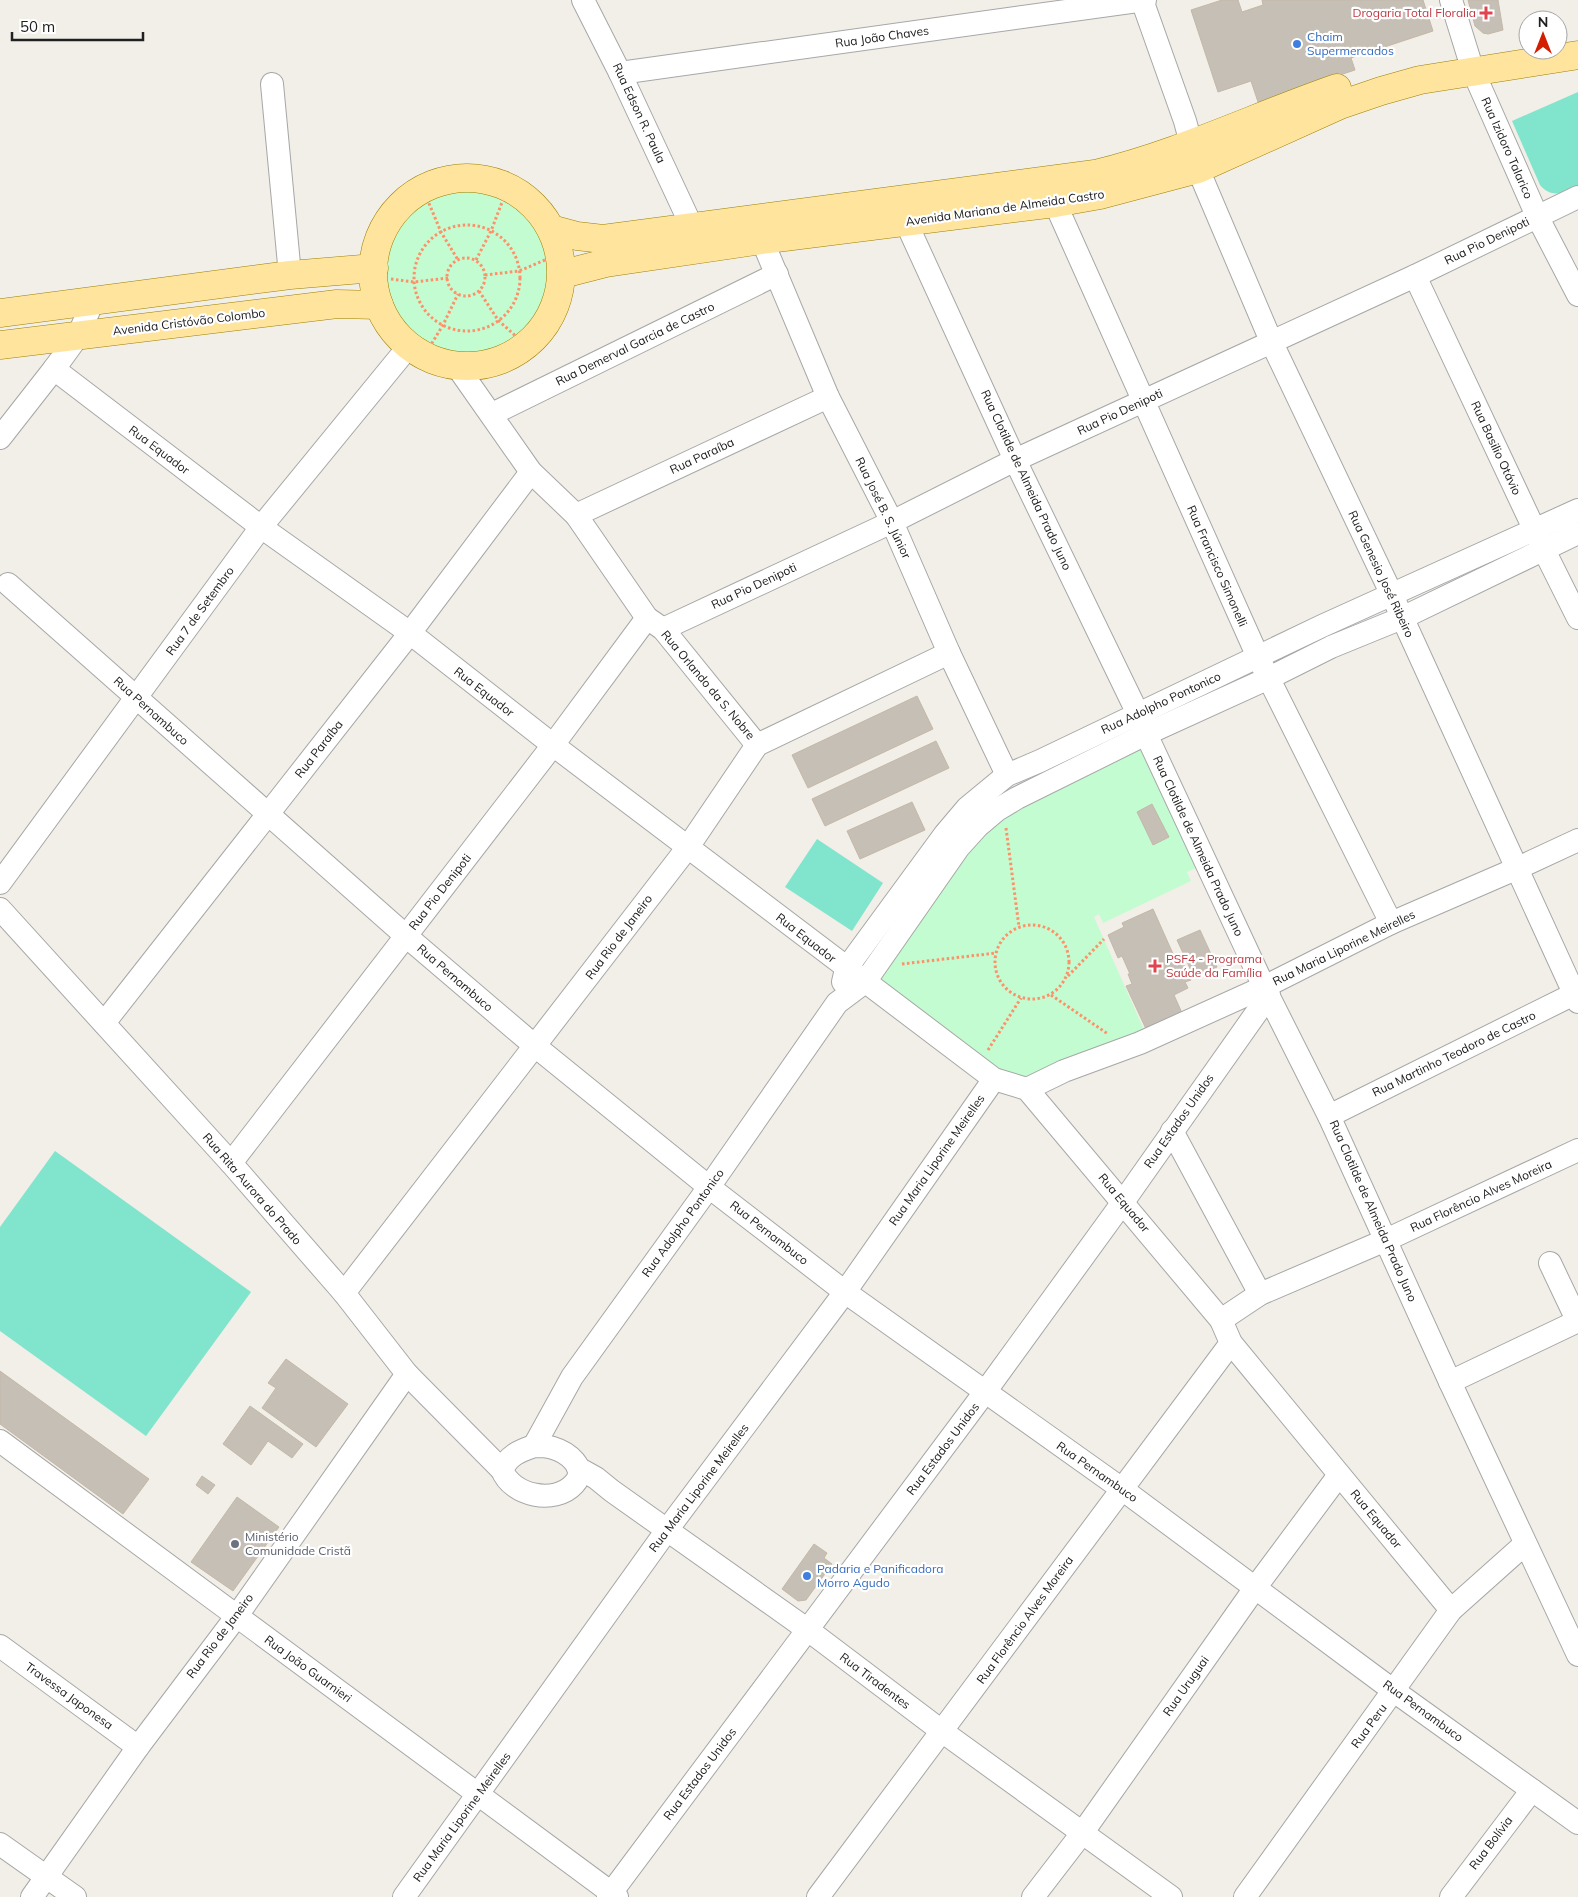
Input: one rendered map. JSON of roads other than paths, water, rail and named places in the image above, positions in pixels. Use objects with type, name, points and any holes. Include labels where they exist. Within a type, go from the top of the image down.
[{"type":"main road","name":"Avenida Mariana de Almeida Castro","points":[[551,229],[577,236],[603,239],[692,227],[901,211],[1055,203],[1117,191],[1195,156],[1381,91],[1518,47]]},
{"type":"main road","name":"Avenida Mariana de Almeida Castro","points":[[1470,62],[1578,55]]},
{"type":"main road","name":"Avenida Mariana de Almeida Castro","points":[[554,267],[606,263],[762,240],[1134,165],[1195,156]]},
{"type":"main road","points":[[466,178],[492,181],[516,191],[536,206],[551,229],[560,251],[554,267],[557,302],[546,325],[528,344],[506,358],[482,365],[456,365],[431,359],[391,327],[379,305],[373,279],[381,273],[375,254],[383,230],[397,208],[417,192],[441,182],[466,178]]},
{"type":"main road","points":[[0,314],[290,275],[381,273]]},
{"type":"main road","name":"Avenida Cristóvão Colombo","points":[[0,345],[337,304],[379,305]]},
{"type":"street","name":"Rua Edson R. Paula","points":[[583,0],[620,73],[692,227]]},
{"type":"street","name":"Rua João Chaves","points":[[620,73],[1143,0]]},
{"type":"street","name":"Rua Genesio José Ribeiro","points":[[1143,0],[1195,156],[1271,341],[1392,595],[1577,996]]},
{"type":"street","name":"Rua Izidoro Talarico","points":[[1451,0],[1470,62],[1537,216],[1578,295]]},
{"type":"street","points":[[272,84],[290,275]]},
{"type":"street","name":"Rua Pio Denipoti","points":[[231,1164],[553,745],[655,623],[892,522],[1015,460],[1416,276],[1578,197]]},
{"type":"street","name":"Rua Francisco Simonelli","points":[[1055,203],[1258,657],[1391,923]]},
{"type":"street","name":"Rua Clotilde de Almeida Prado Juno","points":[[901,211],[1015,460],[1138,714],[1267,991],[1330,1116],[1450,1382],[1578,1655]]},
{"type":"street","name":"Rua José B. S. Júnior","points":[[762,240],[828,397],[892,522],[949,653],[1007,775]]},
{"type":"street","name":"Rua Demerval Garcia de Castro","points":[[492,414],[777,274]]},
{"type":"street","name":"Rua Basilio Otávio","points":[[1416,276],[1578,618]]},
{"type":"street","points":[[0,438],[78,336],[93,301]]},
{"type":"street","name":"Rua 7 de Setembro","points":[[0,883],[261,527],[418,347]]},
{"type":"street","name":"Rua Orlando da S. Nobre","points":[[456,365],[532,472],[576,516],[655,623],[757,745]]},
{"type":"street","name":"Rua Equador","points":[[54,369],[261,527],[410,633],[553,745],[994,1079],[1027,1089],[1221,1320],[1231,1343],[1451,1610]]},
{"type":"street","name":"Rua Paraíba","points":[[576,516],[828,397]]},
{"type":"street","name":"Rua Paraíba","points":[[104,1023],[410,633],[532,472]]},
{"type":"street","name":"Rua Adolpho Pontonico","points":[[534,1446],[572,1377],[710,1187],[837,1003],[865,982],[959,847],[978,826],[997,810],[1017,798],[1146,734],[1269,678],[1330,647],[1402,618],[1540,540],[1578,510]]},
{"type":"street","name":"Rua Adolpho Pontonico","points":[[837,1003],[846,968],[945,834],[968,808],[1007,775],[1322,626],[1392,595],[1540,540],[1578,533]]},
{"type":"street","name":"Rua Pernambuco","points":[[8,584],[406,936],[535,1046],[710,1187],[845,1292],[1122,1489],[1394,1691],[1578,1823]]},
{"type":"street","points":[[1322,626],[1330,647]]},
{"type":"street","points":[[757,745],[949,653]]},
{"type":"street","name":"Rua Rio de Janeiro","points":[[344,1293],[688,847],[757,745]]},
{"type":"street","name":"Rua Maria Liporine Meirelles","points":[[1027,1089],[1064,1071],[1140,1043],[1267,991],[1391,923],[1578,840]]},
{"type":"street","name":"Rua Rita Aurora do Prado","points":[[0,909],[231,1164],[344,1293],[407,1374],[502,1470]]},
{"type":"street","name":"Rua Estados Unidos","points":[[612,1895],[985,1392],[1123,1202],[1267,991]]},
{"type":"street","name":"Rua Martinho Teodoro de Castro","points":[[1330,1116],[1577,996]]},
{"type":"street","name":"Rua Maria Liporine Meirelles","points":[[404,1897],[667,1530],[845,1292],[994,1079]]},
{"type":"street","points":[[1172,1131],[1260,1294]]},
{"type":"street","name":"Rua Florêncio Alves Moreira","points":[[1221,1320],[1260,1294],[1386,1240],[1578,1150]]},
{"type":"street","points":[[1450,1382],[1578,1322],[1550,1263]]},
{"type":"street","name":"Rua Florêncio Alves Moreira","points":[[818,1897],[943,1732],[1231,1343]]},
{"type":"street","name":"Rua Rio de Janeiro","points":[[32,1897],[138,1747],[236,1616],[407,1374]]},
{"type":"street","name":"Rua João Guarnieri","points":[[0,1441],[479,1794],[612,1895]]},
{"type":"street","points":[[534,1446],[553,1448],[567,1454],[578,1468],[579,1477],[573,1485],[558,1493],[545,1495],[527,1493],[512,1485],[505,1478],[502,1470],[505,1463],[520,1450],[534,1446]]},
{"type":"street","name":"Rua Tiradentes","points":[[578,1468],[596,1478],[808,1630],[943,1732],[1171,1897]]},
{"type":"street","name":"Rua Uruguai","points":[[1033,1897],[1083,1832],[1255,1588],[1339,1475]]},
{"type":"street","name":"Rua Peru","points":[[1245,1897],[1451,1610],[1525,1544]]},
{"type":"street","name":"Travessa Japonesa","points":[[0,1646],[138,1747]]},
{"type":"street","name":"Rua Bolívia","points":[[1451,1897],[1532,1790]]},
{"type":"street","points":[[0,1844],[75,1897]]},
{"type":"place","name":"Drogaria Total Floralia","points":[[1486,13]]},
{"type":"place","name":"Chaim Supermercados","points":[[1297,44]]},
{"type":"place","name":"PSF4 - Programa Saúde da Família","points":[[1155,966]]},
{"type":"place","name":"Ministério Comunidade Cristã","points":[[235,1544]]},
{"type":"place","name":"Padaria e Panificadora Morro Agudo","points":[[807,1576]]}]
